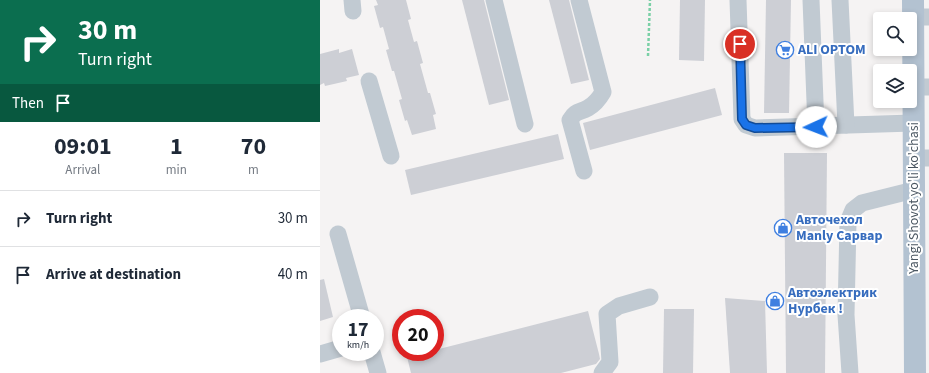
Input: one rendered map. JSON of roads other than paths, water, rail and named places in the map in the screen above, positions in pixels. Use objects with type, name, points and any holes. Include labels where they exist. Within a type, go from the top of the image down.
[{"type":"main road","name":"Yangi Shovot yo'li ko'chasi","points":[[915,373],[914,190],[921,158],[913,123],[921,87],[918,12]]},
{"type":"lane","points":[[494,0],[525,124]]},
{"type":"lane","points":[[579,0],[603,92],[599,100],[588,108],[575,113],[570,120],[584,171]]},
{"type":"lane","points":[[738,0],[742,119],[746,125],[755,128],[913,123]]},
{"type":"lane","points":[[811,0],[816,127]]},
{"type":"lane","points":[[840,0],[846,126]]},
{"type":"lane","points":[[370,81],[391,156]]},
{"type":"lane","points":[[850,373],[846,316],[848,222],[853,210],[862,203],[914,190]]},
{"type":"lane","points":[[338,234],[359,309]]},
{"type":"lane","points":[[602,373],[610,362],[608,314],[619,306],[650,297]]},
{"type":"lane","points":[[320,354],[332,351]]},
{"type":"lane","points":[[375,361],[378,373]]},
{"type":"place","name":"ALI OPTOM","points":[[785,50]]},
{"type":"place","name":"Авточехол Manly Сарвар","points":[[783,228]]},
{"type":"place","name":"Автоэлектрик Нурбек !","points":[[775,301]]}]
